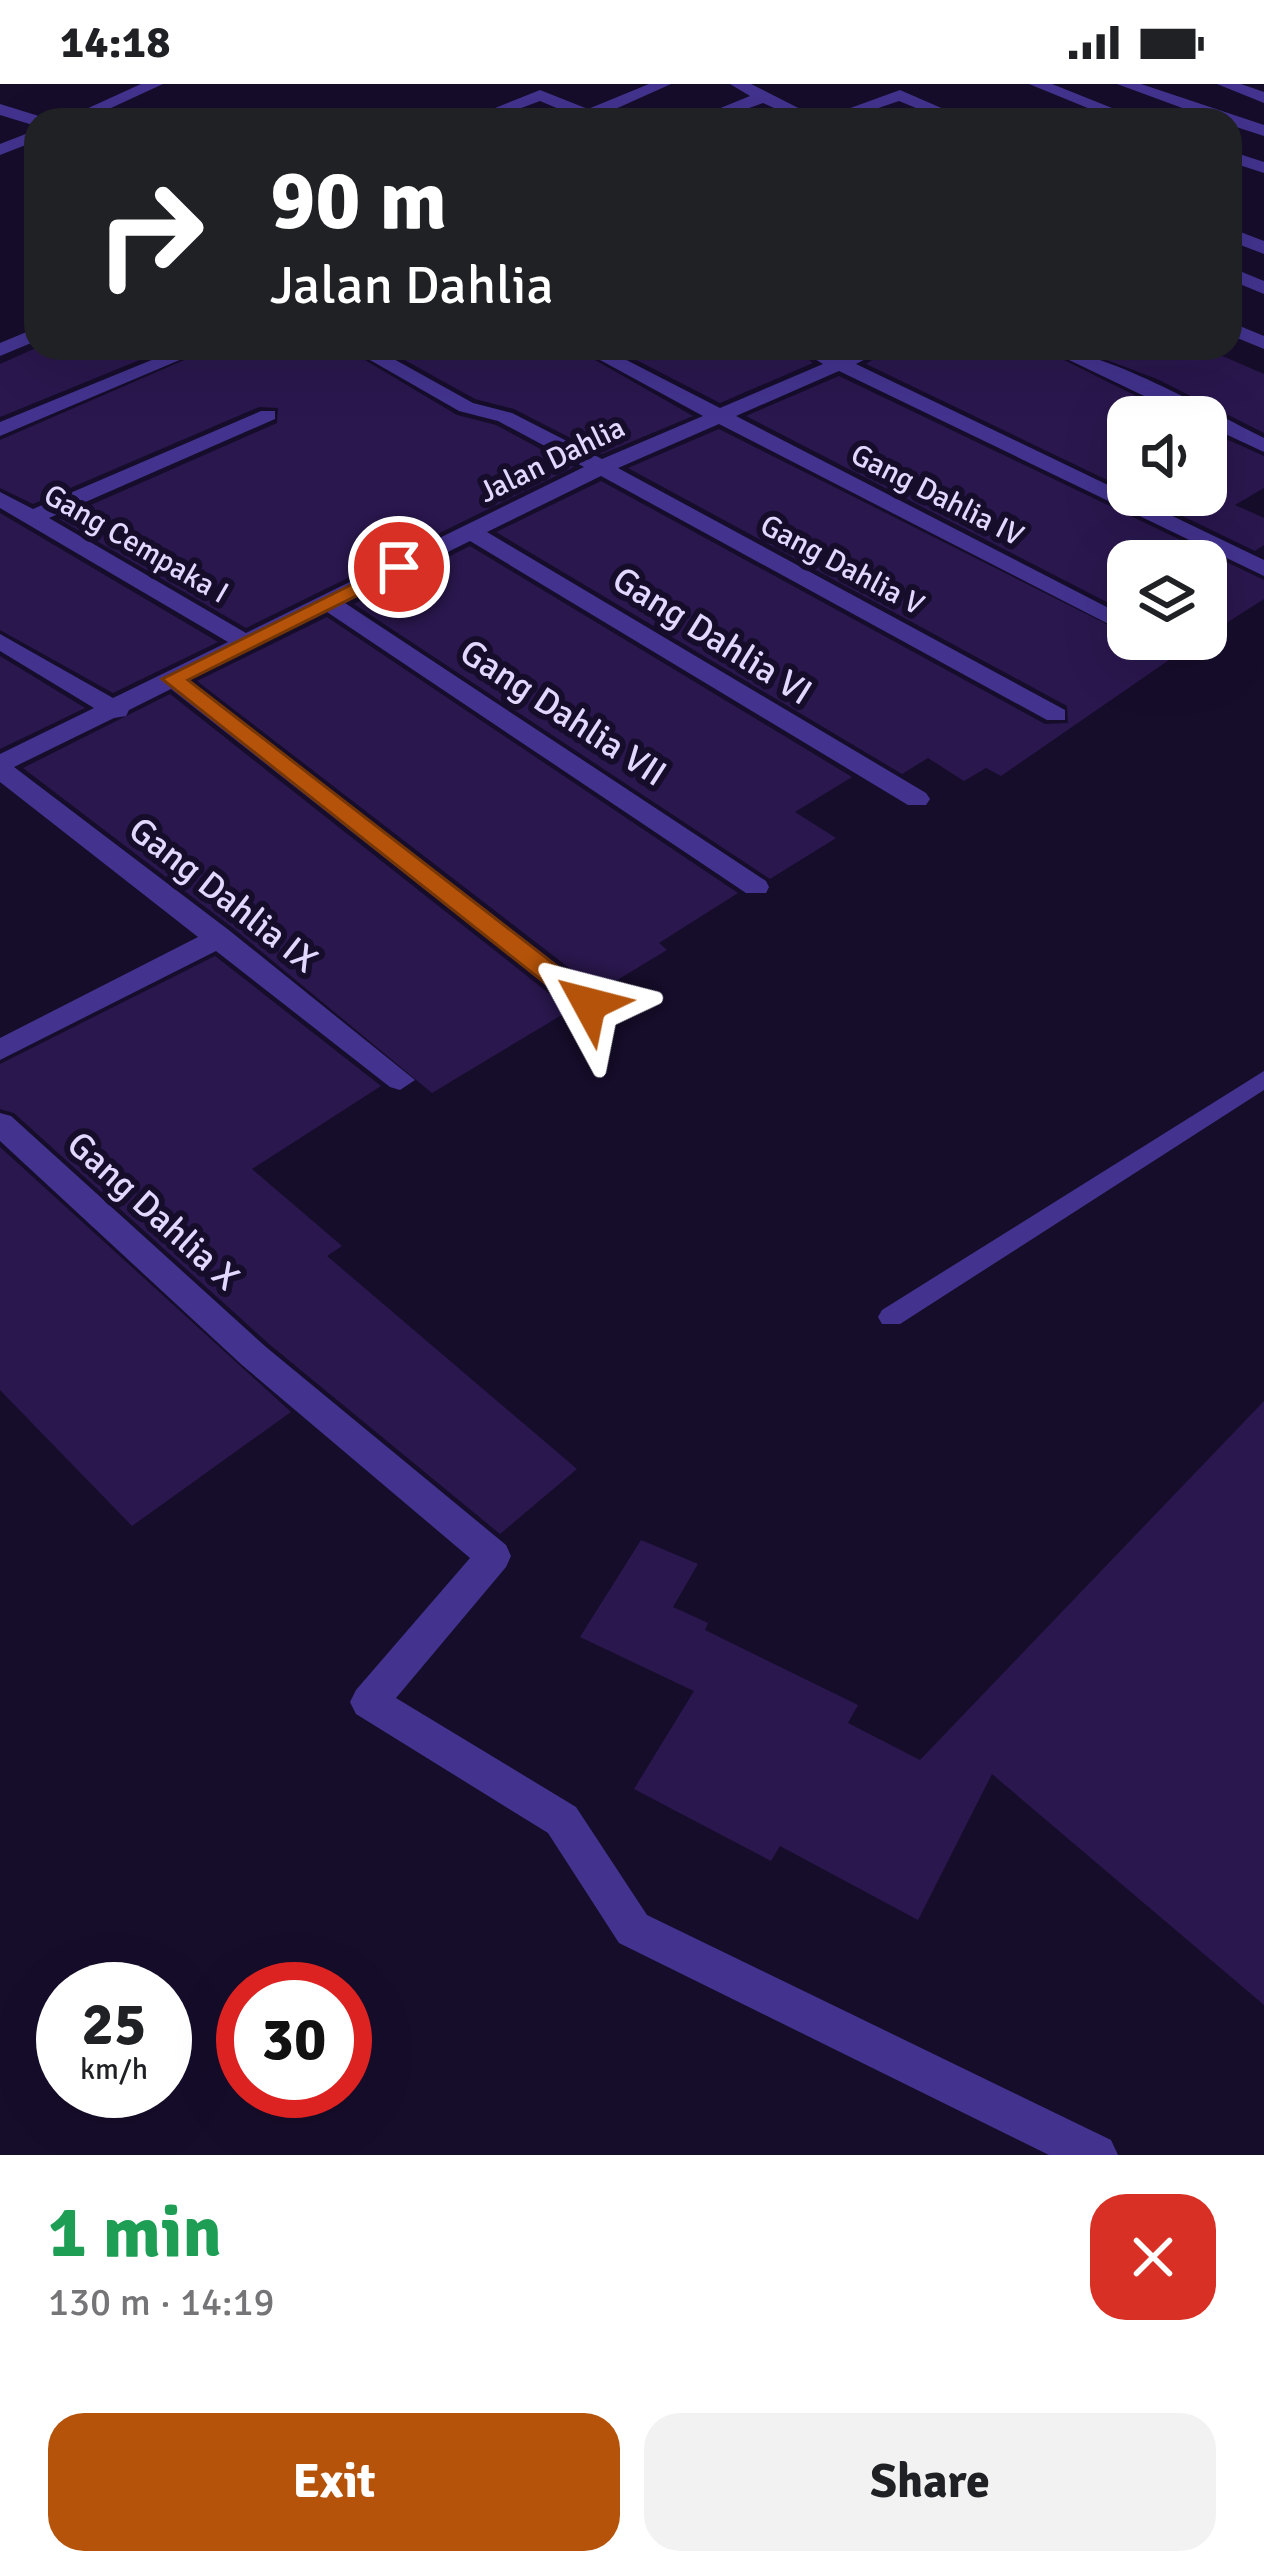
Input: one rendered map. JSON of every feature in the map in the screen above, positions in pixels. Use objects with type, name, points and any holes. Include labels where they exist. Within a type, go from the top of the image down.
[{"type":"street","points":[[99,108],[155,84]]},
{"type":"street","points":[[613,108],[663,84]]},
{"type":"street","points":[[738,84],[787,108]]},
{"type":"street","points":[[1037,84],[1100,108]]},
{"type":"street","points":[[1125,84],[1196,108]]},
{"type":"street","points":[[1225,84],[1264,98]]},
{"type":"street","points":[[504,108],[540,94],[573,108]]},
{"type":"street","points":[[863,108],[900,95],[931,108]]},
{"type":"street","points":[[733,108],[763,97]]},
{"type":"street","points":[[0,430],[168,360]]},
{"type":"street","name":"Gang Dahlia V","points":[[381,360],[466,407],[505,418],[1056,715]]},
{"type":"street","name":"Gang Dahlia IV","points":[[611,360],[1107,616]]},
{"type":"street","points":[[833,360],[1264,568]]},
{"type":"street","name":"Jalan Dahlia","points":[[0,765],[117,711],[242,641],[600,468],[846,360]]},
{"type":"street","points":[[1080,360],[1160,396]]},
{"type":"street","points":[[31,518],[268,415]]},
{"type":"street","points":[[1227,428],[1264,446]]},
{"type":"street","name":"Gang Cempaka I","points":[[0,499],[242,641]]},
{"type":"street","name":"Gang Dahlia VI","points":[[472,532],[917,799]]},
{"type":"street","name":"Gang Dahlia VII","points":[[328,602],[756,887]]},
{"type":"street","points":[[0,640],[117,711]]},
{"type":"street","points":[[173,679],[589,1004]]},
{"type":"street","name":"Gang Dahlia IX","points":[[0,765],[400,1080]]},
{"type":"street","points":[[0,1050],[220,937]]},
{"type":"street","name":"Gang Dahlia X","points":[[0,1124],[254,1356],[493,1556],[370,1702],[562,1820],[633,1929],[1096,2155]]},
{"type":"lane","points":[[891,1317],[1264,1079]]},
{"type":"building","points":[[24,353],[24,360],[140,360],[0,417],[0,364]]},
{"type":"building","points":[[184,360],[365,360],[457,415],[496,425],[574,467],[246,628],[59,519],[277,423],[278,408],[259,407],[33,504],[0,488],[0,440]]},
{"type":"building","points":[[405,360],[595,360],[693,416],[602,454],[514,409],[475,399]]},
{"type":"building","points":[[636,360],[813,363],[720,403]]},
{"type":"building","points":[[872,360],[1064,360],[1136,396],[1107,396],[1107,480],[866,364]]},
{"type":"building","points":[[1107,360],[1232,360],[1264,374],[1264,433],[1227,414],[1227,396],[1191,396]]},
{"type":"building","points":[[839,376],[1107,505],[1107,516],[1131,516],[1181,540],[1107,540],[1107,602],[746,416]]},
{"type":"building","points":[[719,429],[1107,624],[1107,660],[1169,660],[1001,776],[986,768],[964,781],[928,758],[902,774],[496,532],[601,481],[1045,724],[1068,723],[1067,706],[628,468]]},
{"type":"building","points":[[1227,439],[1264,456],[1264,488],[1235,505],[1264,518],[1264,545],[1255,551],[1182,516],[1227,516]]},
{"type":"building","points":[[0,513],[218,642],[113,693],[0,630]]},
{"type":"building","points":[[470,546],[852,777],[795,812],[836,838],[770,879],[354,604]]},
{"type":"building","points":[[1227,562],[1264,580],[1264,599],[1227,623]]},
{"type":"building","points":[[327,617],[738,893],[659,943],[667,950],[599,991],[197,681]]},
{"type":"building","points":[[0,656],[85,708],[0,749]]},
{"type":"building","points":[[170,694],[570,1010],[432,1093],[233,928],[23,768]]},
{"type":"building","points":[[215,956],[381,1086],[252,1169],[342,1246],[327,1256],[577,1469],[500,1534],[269,1344],[14,1113],[0,1109],[0,1064]]},
{"type":"building","points":[[0,1147],[291,1412],[132,1526],[0,1390]]},
{"type":"building","points":[[1264,1401],[1264,2005],[992,1774],[918,1920],[780,1846],[771,1861],[634,1789],[694,1691],[580,1637],[641,1540],[698,1564],[673,1607],[708,1623],[705,1630],[858,1705],[848,1723],[920,1760]]},
{"type":"route","points":[[399,567],[173,679],[589,1004]]}]
